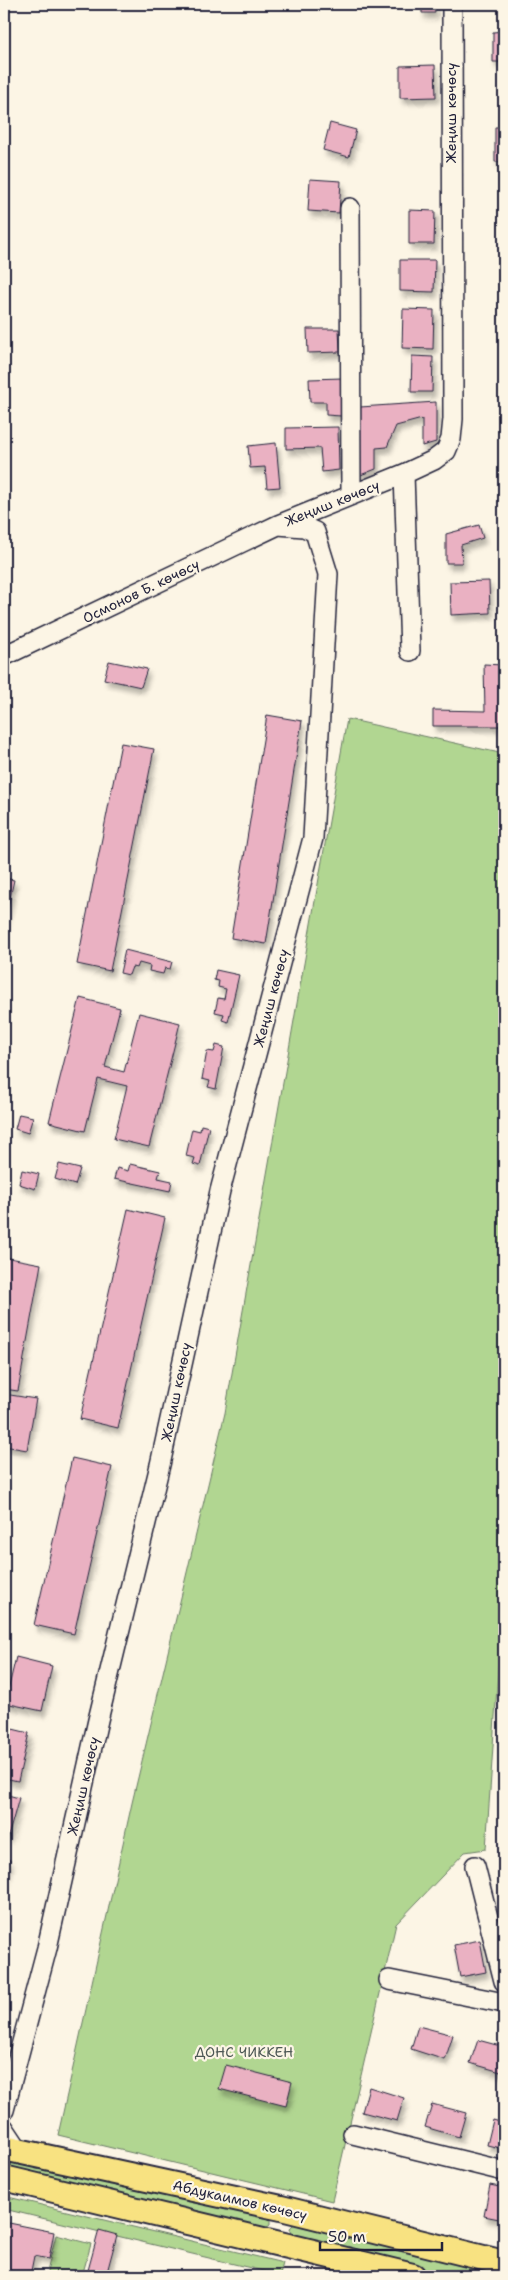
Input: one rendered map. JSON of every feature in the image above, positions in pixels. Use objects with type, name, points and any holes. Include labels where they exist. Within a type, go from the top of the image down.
[{"type":"main road","name":"Абдукаимов көчөсү","points":[[12,2150],[280,2208],[504,2263]]},
{"type":"main road","points":[[4,2178],[413,2276]]},
{"type":"main road","points":[[274,2242],[280,2208]]},
{"type":"street","name":"Жеңиш көчөсү","points":[[278,525],[404,474],[434,460],[446,451],[450,439],[452,419],[452,4]]},
{"type":"street","points":[[350,208],[351,494]]},
{"type":"street","points":[[404,474],[410,651]]},
{"type":"street","name":"Жеңиш көчөсү","points":[[4,2110],[47,1948],[98,1720],[160,1465],[220,1191],[312,838],[328,574],[315,532],[304,527],[278,525]]},
{"type":"street","name":"Осмонов Б. көчөсү","points":[[4,656],[278,525]]},
{"type":"street","points":[[475,1866],[504,1981]]},
{"type":"street","points":[[389,1980],[504,2003]]},
{"type":"street","points":[[4,2128],[12,2150]]},
{"type":"street","points":[[353,2134],[504,2171]]},
{"type":"green space","points":[[347,719],[504,754],[504,1584],[486,1849],[465,1852],[396,1924],[332,2201],[58,2135],[132,1803],[225,1413]]},
{"type":"green space","points":[[4,2153],[266,2216],[270,2220],[270,2225],[262,2231],[4,2169]]},
{"type":"green space","points":[[4,2196],[283,2263],[280,2275],[4,2209]]},
{"type":"green space","points":[[303,2223],[504,2276],[449,2276],[299,2238],[292,2234],[290,2228],[294,2224]]},
{"type":"green space","points":[[56,2235],[91,2244],[82,2276],[46,2276]]},
{"type":"building","points":[[422,4],[434,4],[435,13],[422,13]]},
{"type":"building","points":[[504,31],[504,62],[493,62],[493,32]]},
{"type":"building","points":[[435,65],[436,97],[400,98],[400,66]]},
{"type":"building","points":[[330,123],[356,130],[349,157],[323,150]]},
{"type":"building","points":[[495,127],[504,127],[504,162],[495,162]]},
{"type":"building","points":[[310,179],[341,181],[339,213],[308,211]]},
{"type":"building","points":[[409,210],[435,211],[434,244],[409,244]]},
{"type":"building","points":[[400,260],[435,260],[434,292],[400,291]]},
{"type":"building","points":[[403,309],[434,310],[433,349],[402,348]]},
{"type":"building","points":[[307,329],[339,329],[340,352],[308,353]]},
{"type":"building","points":[[412,356],[433,357],[432,392],[411,392]]},
{"type":"building","points":[[343,378],[341,416],[326,415],[326,402],[310,402],[309,379]]},
{"type":"building","points":[[436,402],[436,442],[422,446],[422,419],[396,426],[387,447],[376,448],[376,469],[358,476],[360,407]]},
{"type":"building","points":[[338,427],[339,470],[322,472],[320,448],[286,449],[286,428]]},
{"type":"building","points":[[276,443],[280,487],[267,488],[265,467],[250,468],[248,446]]},
{"type":"building","points":[[479,525],[483,538],[461,545],[462,563],[446,563],[446,534]]},
{"type":"building","points":[[489,581],[490,613],[451,615],[450,582]]},
{"type":"building","points":[[109,661],[147,669],[141,687],[104,679]]},
{"type":"building","points":[[484,664],[502,665],[503,726],[433,726],[433,710],[485,711]]},
{"type":"building","points":[[267,715],[302,721],[266,944],[231,938]]},
{"type":"building","points":[[121,743],[154,749],[110,971],[77,964]]},
{"type":"building","points":[[4,878],[14,880],[4,925]]},
{"type":"building","points":[[125,950],[172,962],[170,969],[165,968],[163,974],[149,971],[150,966],[139,963],[137,968],[132,967],[129,975],[120,973]]},
{"type":"building","points":[[216,970],[239,975],[228,1022],[222,1020],[224,1014],[215,1012],[218,998],[224,999],[226,989],[218,987],[219,981],[214,980]]},
{"type":"building","points":[[80,998],[120,1008],[105,1067],[124,1072],[139,1013],[180,1023],[149,1147],[114,1139],[127,1086],[98,1079],[85,1131],[49,1122]]},
{"type":"building","points":[[216,1045],[224,1047],[216,1089],[208,1087],[210,1081],[202,1079],[207,1051],[214,1052]]},
{"type":"building","points":[[19,1114],[33,1117],[28,1133],[15,1129]]},
{"type":"building","points":[[201,1125],[209,1127],[200,1166],[193,1164],[195,1158],[186,1156],[192,1129],[200,1131]]},
{"type":"building","points":[[59,1164],[80,1169],[75,1185],[55,1179]]},
{"type":"building","points":[[130,1164],[160,1171],[158,1178],[172,1181],[170,1191],[114,1179],[117,1168],[128,1171]]},
{"type":"building","points":[[22,1170],[39,1174],[35,1189],[19,1184]]},
{"type":"building","points":[[128,1209],[165,1218],[118,1428],[80,1419]]},
{"type":"building","points":[[4,1257],[41,1264],[18,1391],[4,1389]]},
{"type":"building","points":[[4,1394],[36,1399],[27,1450],[4,1446]]},
{"type":"building","points":[[72,1458],[112,1467],[74,1634],[34,1625]]},
{"type":"building","points":[[16,1657],[52,1666],[42,1711],[5,1703]]},
{"type":"building","points":[[4,1727],[29,1733],[18,1781],[4,1778]]},
{"type":"building","points":[[4,1794],[19,1798],[8,1837],[4,1836]]},
{"type":"building","points":[[4,1858],[10,1860],[4,1884]]},
{"type":"building","points":[[480,1940],[486,1972],[460,1977],[454,1945]]},
{"type":"building","points":[[418,2026],[453,2035],[445,2060],[411,2049]]},
{"type":"building","points":[[478,2040],[504,2047],[504,2073],[470,2063]]},
{"type":"building","name":"ДОНС ЧИККЕН","points":[[226,2065],[292,2082],[286,2106],[219,2089]]},
{"type":"building","points":[[369,2087],[404,2098],[397,2121],[362,2112]]},
{"type":"building","points":[[432,2104],[466,2113],[459,2137],[425,2127]]},
{"type":"building","points":[[493,2120],[504,2123],[504,2149],[487,2145]]},
{"type":"building","points":[[490,2185],[504,2188],[504,2220],[484,2216]]},
{"type":"building","points":[[4,2222],[54,2232],[49,2259],[34,2256],[30,2276],[4,2276],[6,2257],[4,2256]]},
{"type":"building","points":[[99,2230],[117,2235],[106,2276],[87,2274]]}]
